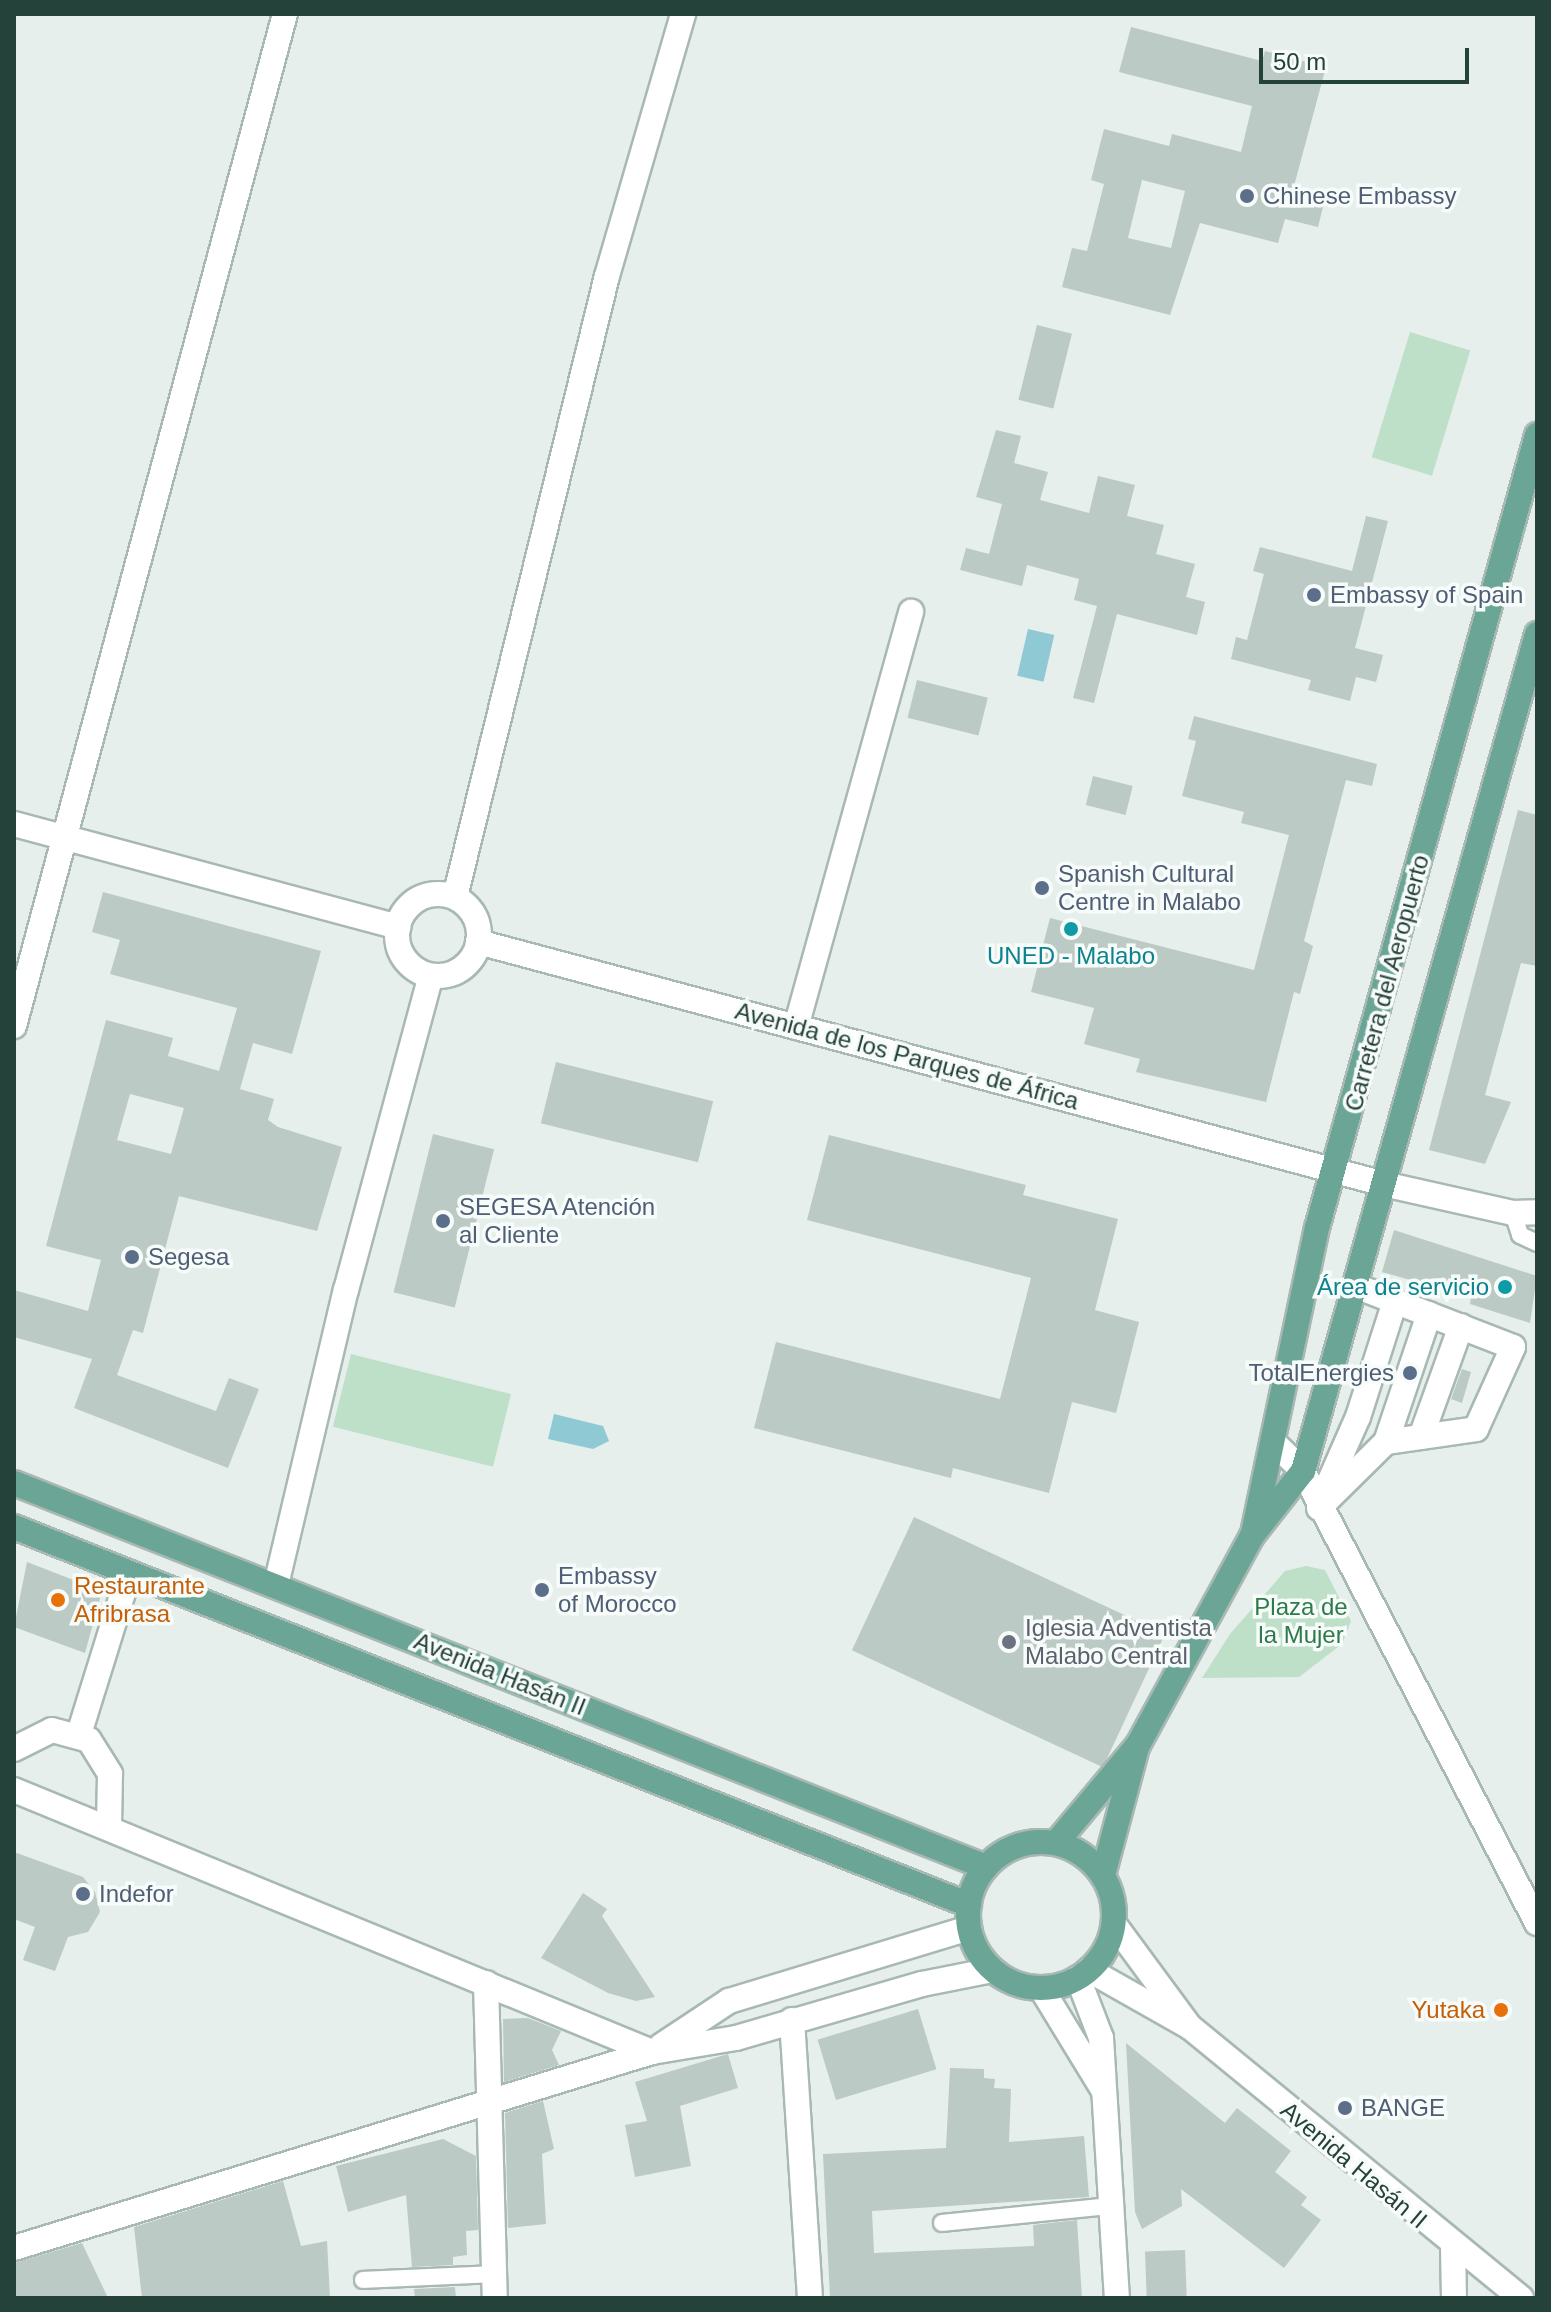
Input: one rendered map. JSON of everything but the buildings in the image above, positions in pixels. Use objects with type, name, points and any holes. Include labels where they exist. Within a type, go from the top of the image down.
[{"type":"main road","name":"Carretera del Aeropuerto","points":[[1252,1536],[1317,1228],[1336,1171],[1537,435]]},
{"type":"main road","name":"Carretera del Aeropuerto","points":[[1056,1843],[1138,1745],[1252,1536],[1303,1471],[1388,1185],[1537,634]]},
{"type":"main road","name":"Avenida Hasán II","points":[[14,1483],[986,1867]]},
{"type":"main road","name":"Avenida Hasán II","points":[[14,1527],[969,1916]]},
{"type":"main road","name":"Carretera del Aeropuerto","points":[[1103,1875],[1138,1745]]},
{"type":"main road","points":[[1056,1843],[1074,1849],[1103,1875],[1114,1924],[1084,1974],[1041,1988],[993,1970],[969,1916],[986,1867],[1018,1845],[1056,1843]]},
{"type":"street","points":[[14,1026],[285,14]]},
{"type":"street","points":[[455,897],[607,276],[683,14]]},
{"type":"street","points":[[796,1027],[911,612]]},
{"type":"street","points":[[14,824],[398,927]]},
{"type":"street","points":[[455,897],[475,916],[478,942],[465,966],[431,976],[407,962],[398,927],[419,898],[455,897]]},
{"type":"street","name":"Avenida de los Parques de África","points":[[478,942],[1388,1185],[1525,1212]]},
{"type":"street","points":[[276,1585],[346,1290],[431,976]]},
{"type":"street","points":[[1358,1287],[1513,1347],[1476,1429],[1386,1442]]},
{"type":"street","points":[[1319,1508],[1358,1417],[1395,1301]]},
{"type":"street","points":[[1319,1508],[1386,1442],[1429,1314]]},
{"type":"street","points":[[1421,1437],[1461,1326]]},
{"type":"street","points":[[1273,1442],[1303,1471],[1319,1508],[1537,1923]]},
{"type":"street","points":[[79,1734],[129,1573]]},
{"type":"street","points":[[14,1749],[52,1730],[79,1734],[97,1750],[110,1774],[109,1826]]},
{"type":"street","points":[[14,1790],[109,1826],[652,2052]]},
{"type":"street","points":[[652,2052],[729,2001],[969,1916]]},
{"type":"street","name":"Avenida Hasán II","points":[[1114,1924],[1190,2027],[1453,2247],[1521,2298]]},
{"type":"street","points":[[14,2248],[652,2052],[736,2038],[792,2020],[993,1970]]},
{"type":"street","points":[[1084,1974],[1098,2017],[1117,2298]]},
{"type":"street","name":"Avenida Hasán II","points":[[1084,1974],[1190,2027]]},
{"type":"street","points":[[486,1983],[494,2286]]},
{"type":"street","points":[[1041,1988],[1103,2090]]},
{"type":"street","points":[[792,2020],[810,2298]]},
{"type":"street","points":[[1453,2247],[1454,2298]]},
{"type":"lane","points":[[1525,1212],[1520,1235],[1537,1243]]},
{"type":"lane","points":[[942,2223],[1110,2206]]},
{"type":"lane","points":[[363,2280],[494,2286]]},
{"type":"green space","points":[[1410,332],[1470,350],[1432,476],[1372,457]]},
{"type":"green space","points":[[351,1354],[511,1394],[493,1467],[333,1427]]},
{"type":"green space","name":"Plaza de la Mujer","points":[[1306,1566],[1325,1570],[1351,1621],[1342,1644],[1299,1677],[1202,1678],[1230,1634],[1285,1571]]},
{"type":"water","points":[[1028,629],[1054,635],[1044,682],[1017,676]]},
{"type":"water","points":[[554,1414],[603,1426],[609,1441],[593,1449],[548,1439]]},
{"type":"place","name":"Chinese Embassy","points":[[1247,196]]},
{"type":"place","name":"Embassy of Spain","points":[[1314,595]]},
{"type":"place","name":"Spanish Cultural Centre in Malabo","points":[[1042,888]]},
{"type":"place","name":"UNED - Malabo","points":[[1071,929]]},
{"type":"place","name":"SEGESA Atención al Cliente","points":[[443,1221]]},
{"type":"place","name":"Segesa","points":[[132,1257]]},
{"type":"place","name":"Área de servicio","points":[[1505,1287]]},
{"type":"place","name":"TotalEnergies","points":[[1410,1373]]},
{"type":"place","name":"Embassy of Morocco","points":[[542,1590]]},
{"type":"place","name":"Restaurante Afribrasa","points":[[58,1600]]},
{"type":"place","name":"Iglesia Adventista Malabo Central","points":[[1009,1642]]},
{"type":"place","name":"Indefor","points":[[83,1894]]},
{"type":"place","name":"Yutaka","points":[[1501,2010]]},
{"type":"place","name":"BANGE","points":[[1345,2108]]}]
